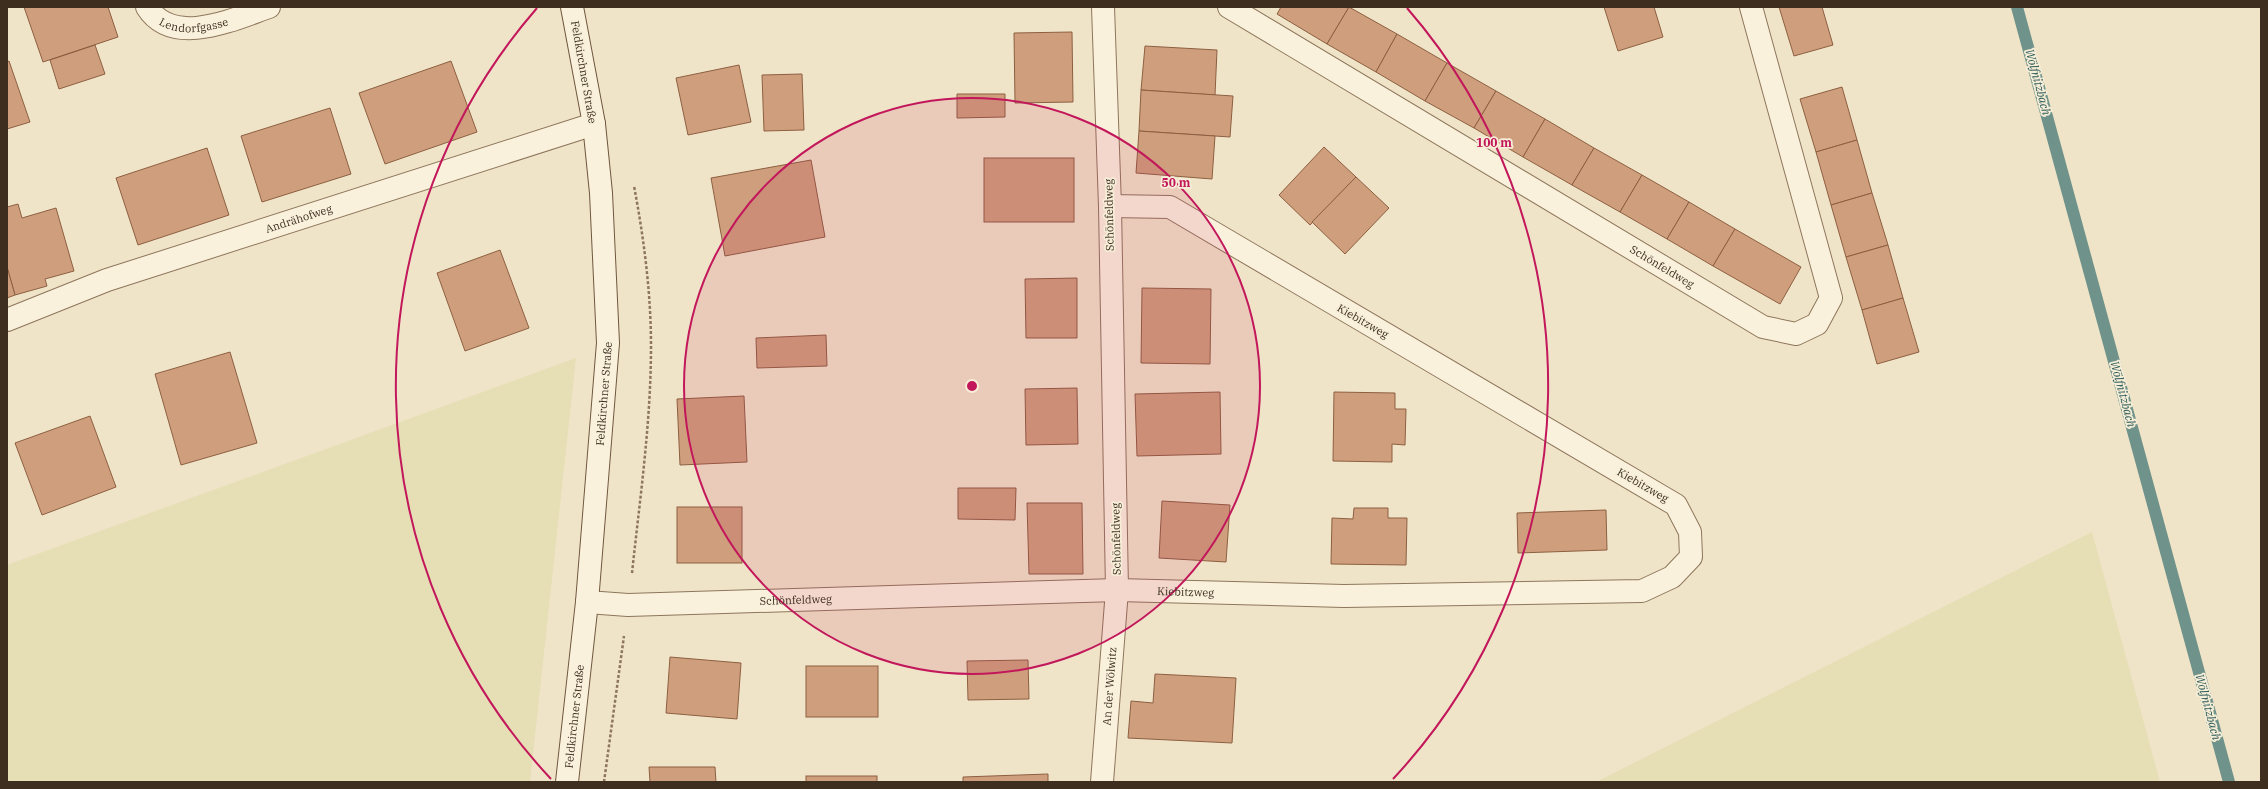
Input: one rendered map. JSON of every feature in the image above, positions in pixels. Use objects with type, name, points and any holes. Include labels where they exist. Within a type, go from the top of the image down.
[{"type":"street","name":"Lendorfgasse","points":[[147,7],[157,20],[177,29],[202,28],[270,7]]},
{"type":"street","name":"Feldkirchner Straße","points":[[566,782],[587,602],[608,343],[601,192],[594,124],[572,7]]},
{"type":"street","name":"Schönfeldweg","points":[[587,602],[628,605],[1117,590],[1110,206],[1103,7]]},
{"type":"street","name":"Schönfeldweg","points":[[1229,7],[1763,327],[1796,334],[1817,324],[1832,298],[1751,7]]},
{"type":"street","name":"Andrähofweg","points":[[7,320],[107,280],[594,124]]},
{"type":"street","name":"Kiebitzweg","points":[[1110,206],[1170,207],[1676,505],[1690,532],[1691,557],[1672,578],[1642,591],[1344,596],[1117,590]]},
{"type":"street","name":"An der Wölwitz","points":[[1102,782],[1117,590]]},
{"type":"shaded area","points":[[576,358],[530,782],[7,782],[7,565]]},
{"type":"shaded area","points":[[2092,532],[2160,782],[1596,782]]},
{"type":"building","points":[[24,7],[108,7],[118,37],[43,62]]},
{"type":"building","points":[[1281,7],[1349,7],[1327,44],[1277,14]]},
{"type":"building","points":[[1349,7],[1397,34],[1376,72],[1327,44]]},
{"type":"building","points":[[1604,7],[1654,7],[1663,37],[1618,51]]},
{"type":"building","points":[[1779,7],[1822,7],[1833,45],[1794,56]]},
{"type":"building","points":[[1072,32],[1073,102],[1015,103],[1014,33]]},
{"type":"building","points":[[1397,34],[1447,63],[1425,101],[1376,72]]},
{"type":"building","points":[[95,45],[105,74],[59,89],[50,60]]},
{"type":"building","points":[[1145,46],[1217,50],[1215,95],[1141,90]]},
{"type":"building","points":[[9,61],[30,122],[7,129],[7,62]]},
{"type":"building","points":[[451,61],[477,132],[385,164],[359,93]]},
{"type":"building","points":[[1447,63],[1496,91],[1474,128],[1425,101]]},
{"type":"building","points":[[739,65],[751,122],[688,135],[676,78]]},
{"type":"building","points":[[802,74],[804,130],[764,131],[762,75]]},
{"type":"building","points":[[1842,87],[1857,140],[1816,152],[1800,99]]},
{"type":"building","points":[[1141,90],[1233,96],[1230,137],[1139,131]]},
{"type":"building","points":[[1496,91],[1545,119],[1523,157],[1474,128]]},
{"type":"building","points":[[957,94],[1005,94],[1005,117],[957,118]]},
{"type":"building","points":[[330,108],[351,174],[262,202],[241,136]]},
{"type":"building","points":[[1545,119],[1594,148],[1572,185],[1523,157]]},
{"type":"building","points":[[1139,131],[1215,136],[1212,179],[1136,173]]},
{"type":"building","points":[[1857,140],[1872,193],[1831,205],[1816,152]]},
{"type":"building","points":[[1324,147],[1356,177],[1310,225],[1279,195]]},
{"type":"building","points":[[207,148],[229,215],[138,245],[116,178]]},
{"type":"building","points":[[1594,148],[1642,175],[1620,212],[1572,185]]},
{"type":"building","points":[[984,158],[1074,158],[1074,222],[984,222]]},
{"type":"building","points":[[811,160],[825,237],[725,256],[711,178]]},
{"type":"building","points":[[1642,175],[1689,202],[1667,239],[1620,212]]},
{"type":"building","points":[[1356,177],[1389,208],[1345,254],[1312,222]]},
{"type":"building","points":[[1872,193],[1888,245],[1846,257],[1831,205]]},
{"type":"building","points":[[1689,202],[1735,229],[1713,266],[1667,239]]},
{"type":"building","points":[[18,204],[22,218],[56,208],[74,271],[45,279],[47,286],[15,295],[7,267],[7,207]]},
{"type":"building","points":[[1735,229],[1801,267],[1780,304],[1713,266]]},
{"type":"building","points":[[1888,245],[1903,298],[1862,310],[1846,257]]},
{"type":"building","points":[[500,250],[529,328],[465,351],[437,273]]},
{"type":"building","points":[[7,267],[15,295],[7,298]]},
{"type":"building","points":[[1077,278],[1077,338],[1026,338],[1025,279]]},
{"type":"building","points":[[1142,288],[1211,289],[1210,364],[1141,363]]},
{"type":"building","points":[[1903,298],[1919,352],[1877,364],[1862,310]]},
{"type":"building","points":[[826,335],[827,366],[757,368],[756,338]]},
{"type":"building","points":[[230,352],[257,443],[181,465],[155,374]]},
{"type":"building","points":[[1077,388],[1078,444],[1026,445],[1025,389]]},
{"type":"building","points":[[1220,392],[1221,454],[1137,456],[1135,394]]},
{"type":"building","points":[[1334,392],[1395,393],[1395,409],[1406,409],[1405,445],[1392,444],[1392,462],[1333,461]]},
{"type":"building","points":[[744,396],[747,462],[680,465],[677,399]]},
{"type":"building","points":[[90,416],[116,487],[42,515],[15,443]]},
{"type":"building","points":[[958,488],[1016,488],[1015,520],[958,519]]},
{"type":"building","points":[[1162,501],[1230,505],[1226,562],[1159,558]]},
{"type":"building","points":[[1027,503],[1082,503],[1083,574],[1029,574]]},
{"type":"building","points":[[677,507],[742,507],[742,563],[677,563]]},
{"type":"building","points":[[1354,508],[1388,508],[1388,518],[1407,518],[1406,565],[1331,564],[1332,518],[1353,519]]},
{"type":"building","points":[[1606,510],[1607,550],[1518,553],[1517,513]]},
{"type":"building","points":[[670,657],[741,663],[737,719],[666,713]]},
{"type":"building","points":[[1028,660],[1029,699],[968,700],[967,661]]},
{"type":"building","points":[[806,666],[878,666],[878,717],[806,717]]},
{"type":"building","points":[[1155,674],[1236,678],[1232,743],[1128,738],[1131,701],[1153,703]]},
{"type":"building","points":[[649,767],[715,767],[716,782],[650,782]]},
{"type":"building","points":[[1048,774],[1048,782],[963,782],[963,777]]},
{"type":"building","points":[[806,776],[877,776],[877,782],[806,782]]},
{"type":"waterway","name":"Wölfnitzbach","points":[[2017,7],[2229,782]]}]
